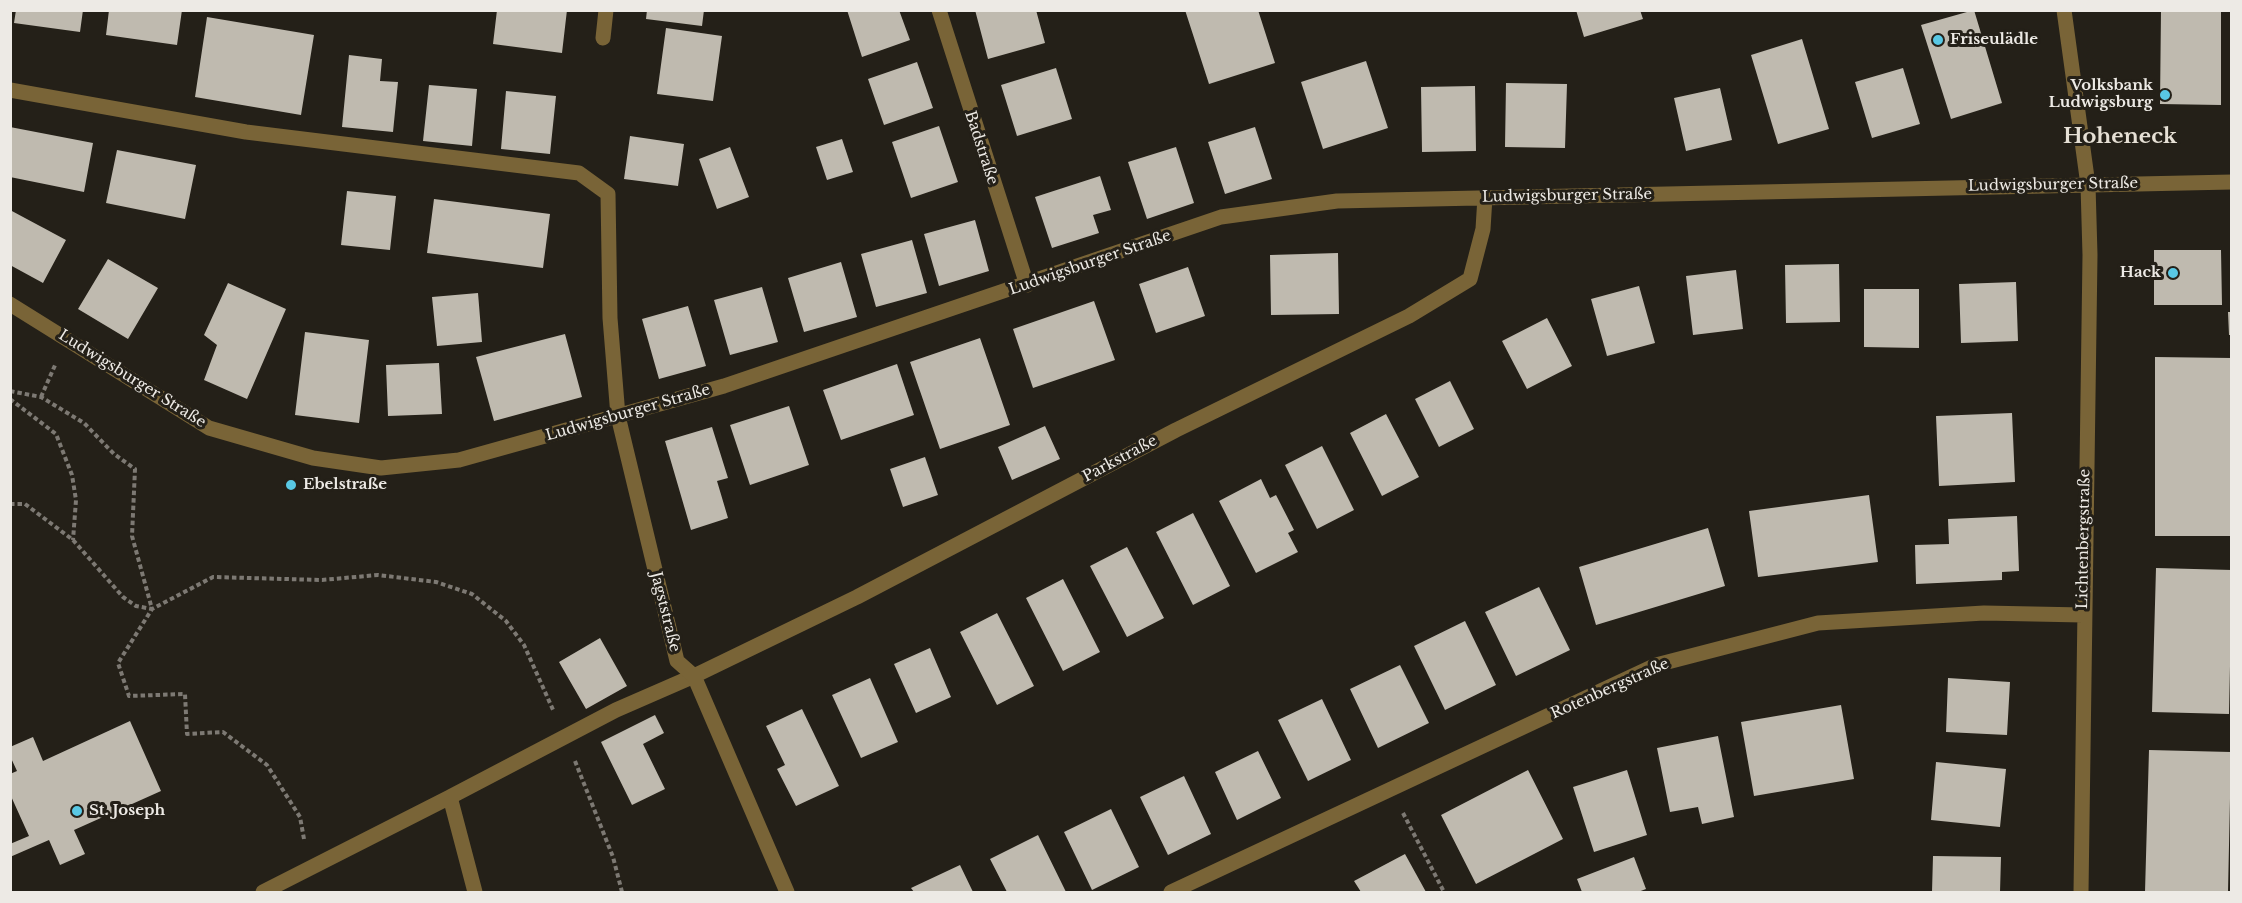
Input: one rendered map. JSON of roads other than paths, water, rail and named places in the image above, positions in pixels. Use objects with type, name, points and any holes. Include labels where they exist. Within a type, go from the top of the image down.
[{"type":"street","points":[[603,38],[606,10]]},
{"type":"street","name":"Badstraße","points":[[939,10],[1027,285]]},
{"type":"street","name":"Lichtenbergstraße","points":[[2064,10],[2088,185],[2090,255],[2083,615],[2081,892]]},
{"type":"street","points":[[10,90],[246,132],[579,173],[608,194],[610,318],[618,416]]},
{"type":"street","name":"Ludwigsburger Straße","points":[[10,304],[209,428],[313,458],[381,468],[459,460],[724,386],[1027,285],[1221,217],[1337,201],[2232,182]]},
{"type":"street","name":"Parkstraße","points":[[263,892],[616,710],[694,676],[857,597],[1176,430],[1409,316],[1470,279],[1483,229],[1485,197]]},
{"type":"street","name":"Jagststraße","points":[[618,416],[677,661],[694,676],[787,892]]},
{"type":"street","name":"Rotenbergstraße","points":[[1171,892],[1656,665],[1818,622],[1984,613],[2083,615]]},
{"type":"street","points":[[450,797],[475,892]]},
{"type":"place","name":"Friseulädle","points":[[1938,40]]},
{"type":"place","name":"Volksbank Ludwigsburg","points":[[2165,95]]},
{"type":"place","name":"Hack","points":[[2173,273]]},
{"type":"place","name":"Ebelstraße","points":[[291,485]]},
{"type":"place","name":"St. Joseph","points":[[77,811]]},
{"type":"district","name":"Hoheneck","points":[[2120,137]]}]
